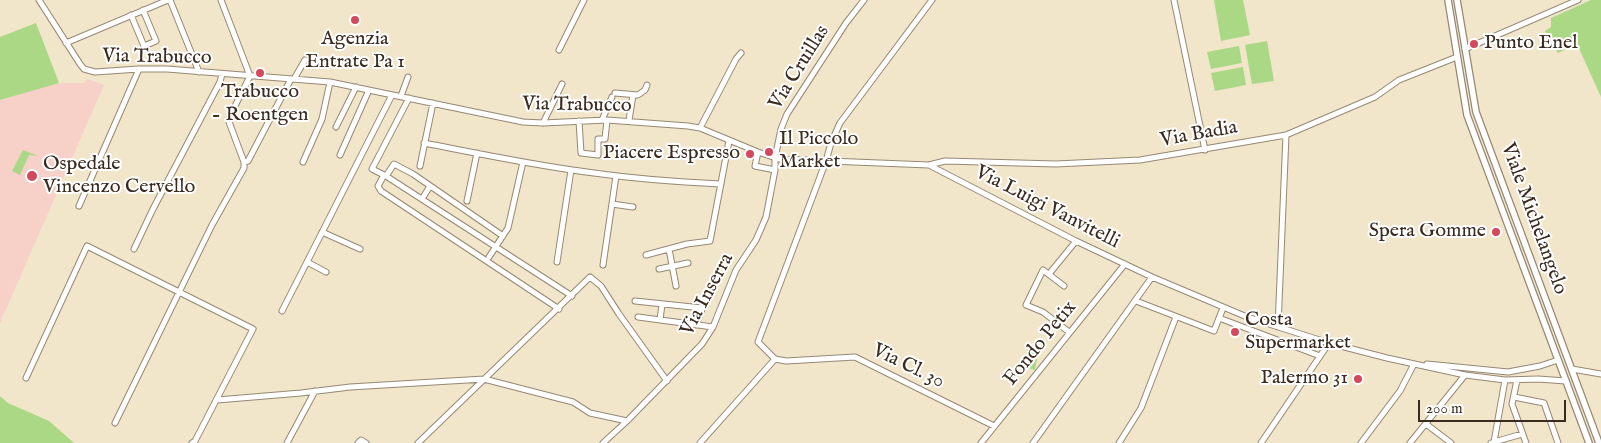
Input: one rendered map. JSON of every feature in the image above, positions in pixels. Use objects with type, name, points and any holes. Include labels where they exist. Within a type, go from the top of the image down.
[{"type":"street","name":"Via Trabucco","points":[[39,0],[82,67],[95,72],[139,69],[330,82],[523,122],[629,120],[700,128],[775,158],[826,162],[928,165]]},
{"type":"street","points":[[66,42],[169,0],[199,72]]},
{"type":"street","points":[[115,423],[178,291],[244,168],[244,162],[229,118],[250,76],[221,0]]},
{"type":"street","points":[[559,50],[584,0]]},
{"type":"street","name":"Via Cruillas","points":[[775,158],[781,129],[787,114],[846,23],[864,0]]},
{"type":"street","points":[[700,443],[775,359],[758,342],[826,162],[831,143],[840,123],[932,0]]},
{"type":"street","points":[[1174,0],[1205,150]]},
{"type":"street","name":"Viale Michelangelo","points":[[1448,0],[1467,115],[1589,443]]},
{"type":"street","name":"Viale Michelangelo","points":[[1457,0],[1476,112],[1599,443]]},
{"type":"street","points":[[1465,49],[1578,0]]},
{"type":"street","points":[[131,15],[144,46],[156,41],[143,10]]},
{"type":"street","points":[[700,128],[736,58],[741,53]]},
{"type":"street","name":"Via Badia","points":[[928,165],[945,160],[1056,164],[1140,160],[1286,135],[1375,97],[1399,80],[1456,57]]},
{"type":"street","points":[[244,162],[248,160],[305,60]]},
{"type":"street","points":[[79,206],[139,69]]},
{"type":"street","name":"Via Trabucco","points":[[134,249],[153,208],[220,82],[222,74]]},
{"type":"street","points":[[401,96],[408,77]]},
{"type":"street","points":[[303,162],[322,119],[330,82]]},
{"type":"street","points":[[543,123],[562,84]]},
{"type":"street","points":[[579,121],[581,153],[598,155],[598,139],[605,139],[605,120],[613,95],[638,96],[648,85]]},
{"type":"street","points":[[336,127],[356,87]]},
{"type":"street","points":[[340,155],[369,90]]},
{"type":"street","points":[[282,311],[392,94]]},
{"type":"street","points":[[629,120],[633,96]]},
{"type":"street","points":[[410,98],[372,169],[385,175],[572,296]]},
{"type":"street","points":[[420,166],[433,103]]},
{"type":"street","points":[[1278,327],[1286,135]]},
{"type":"street","points":[[646,255],[687,244],[710,241],[729,141]]},
{"type":"street","points":[[424,143],[571,170],[677,182],[721,184]]},
{"type":"street","points":[[758,152],[755,166],[775,170]]},
{"type":"street","points":[[467,201],[477,153]]},
{"type":"street","name":"Via Inserra","points":[[603,443],[667,381],[702,344],[713,327],[736,270],[756,240],[766,217],[775,170],[775,158]]},
{"type":"street","points":[[489,257],[508,228],[523,162]]},
{"type":"street","points":[[503,236],[394,164],[378,186],[381,191],[559,309]]},
{"type":"street","name":"Via Luigi Vanvitelli","points":[[928,165],[1076,241],[1223,308],[1329,343],[1414,364]]},
{"type":"street","points":[[557,262],[571,170]]},
{"type":"street","points":[[603,265],[616,176]]},
{"type":"street","points":[[422,199],[430,186]]},
{"type":"street","points":[[612,204],[633,207]]},
{"type":"street","points":[[322,232],[360,249]]},
{"type":"street","points":[[1049,274],[1076,241]]},
{"type":"street","points":[[26,378],[87,246],[253,329],[217,400],[195,441],[192,443]]},
{"type":"street","points":[[669,248],[676,286]]},
{"type":"street","points":[[307,262],[326,272]]},
{"type":"street","points":[[659,269],[688,263]]},
{"type":"street","name":"Fondo Petix","points":[[981,443],[1125,264]]},
{"type":"street","points":[[1523,268],[1533,264]]},
{"type":"street","points":[[1064,286],[1043,270],[1026,305],[1043,312],[1069,332]]},
{"type":"street","points":[[418,443],[590,277],[601,286],[667,381]]},
{"type":"street","points":[[1033,443],[1152,277]]},
{"type":"street","points":[[696,325],[711,286]]},
{"type":"street","points":[[635,301],[702,308]]},
{"type":"street","points":[[1136,301],[1214,331],[1223,308]]},
{"type":"street","points":[[660,320],[662,304]]},
{"type":"street","points":[[638,317],[713,327]]},
{"type":"street","points":[[1119,443],[1141,408],[1176,317]]},
{"type":"street","points":[[1219,318],[1320,356]]},
{"type":"street","points":[[1261,443],[1329,343]]},
{"type":"street","name":"Via Cl. 30","points":[[775,359],[786,361],[855,357],[994,426]]},
{"type":"street","points":[[1414,364],[1508,372],[1540,366],[1558,360]]},
{"type":"street","points":[[1414,364],[1465,375],[1505,380],[1538,379],[1566,381]]},
{"type":"street","points":[[1361,443],[1400,391],[1414,364]]},
{"type":"street","points":[[1572,369],[1601,374]]},
{"type":"street","points":[[1410,443],[1465,375]]},
{"type":"street","points":[[217,400],[350,387],[484,379],[573,402],[590,413],[626,421]]},
{"type":"street","points":[[1505,380],[1492,442],[1522,434]]},
{"type":"street","points":[[1517,380],[1512,404],[1526,443]]},
{"type":"street","points":[[287,443],[315,391]]},
{"type":"street","points":[[1514,398],[1544,404],[1558,443]]},
{"type":"street","points":[[1426,424],[1451,443]]},
{"type":"street","points":[[358,443],[360,440],[366,443]]},
{"type":"shaded area","name":"Ospedale Vincenzo Cervello","points":[[88,79],[104,85],[0,323],[0,100],[49,85],[84,83]]},
{"type":"green space","points":[[1214,0],[1243,0],[1250,35],[1221,41]]},
{"type":"green space","points":[[1591,0],[1601,0],[1601,97],[1577,44],[1558,53],[1545,31],[1551,27],[1551,18]]},
{"type":"green space","points":[[36,23],[59,83],[0,100],[0,37]]},
{"type":"green space","points":[[1267,41],[1274,81],[1252,84],[1245,45]]},
{"type":"green space","points":[[1239,46],[1242,63],[1211,69],[1207,52]]},
{"type":"green space","points":[[1243,67],[1246,85],[1215,91],[1211,73]]},
{"type":"green space","points":[[23,150],[38,156],[29,155],[20,175],[12,171]]},
{"type":"green space","points":[[1028,347],[1039,349],[1035,370],[1023,367]]},
{"type":"green space","points":[[0,396],[8,403],[49,421],[74,443],[0,443]]},
{"type":"place","name":"Agenzia Entrate Pa 1","points":[[355,20]]},
{"type":"place","name":"Punto Enel","points":[[1474,44]]},
{"type":"place","name":"Trabucco - Roentgen","points":[[260,73]]},
{"type":"place","name":"Il Piccolo Market","points":[[769,152]]},
{"type":"place","name":"Piacere Espresso","points":[[750,154]]},
{"type":"place","name":"Ospedale Vincenzo Cervello","points":[[32,176]]},
{"type":"place","name":"Spera Gomme","points":[[1496,232]]},
{"type":"place","name":"Costa Supermarket","points":[[1235,332]]},
{"type":"place","name":"Palermo 31","points":[[1358,379]]}]
